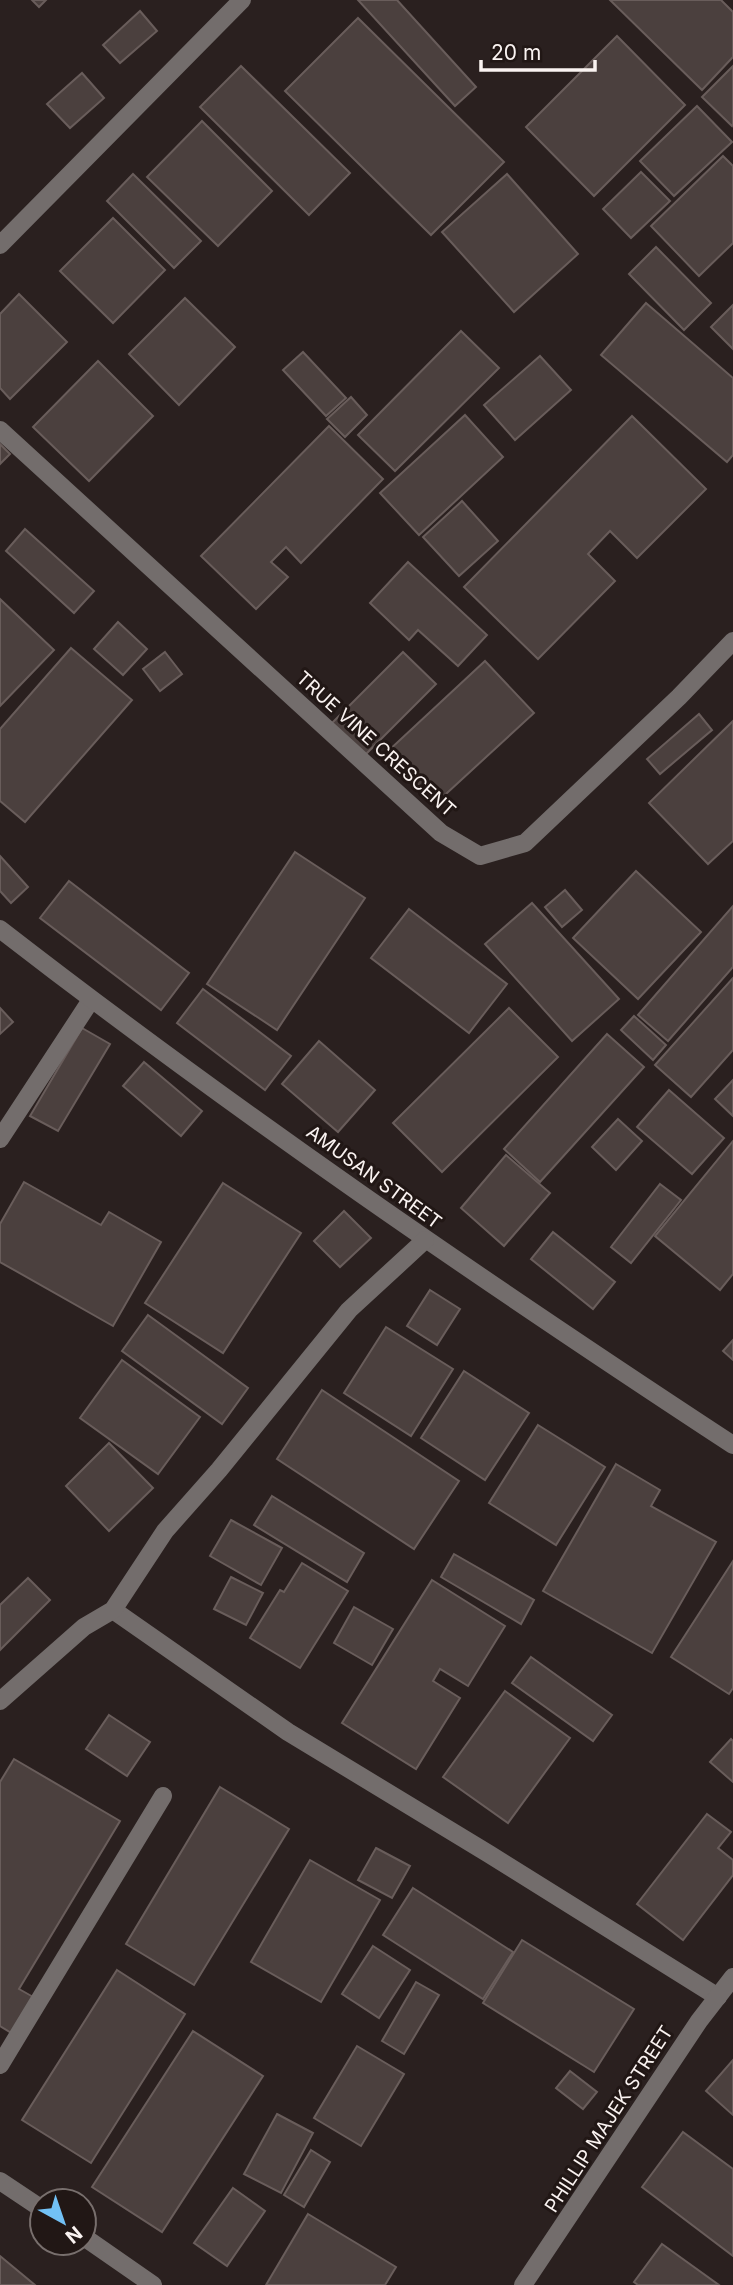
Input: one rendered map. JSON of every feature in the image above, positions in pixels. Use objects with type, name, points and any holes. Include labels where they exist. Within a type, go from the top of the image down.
[{"type":"street","points":[[0,245],[242,0]]},
{"type":"street","name":"TRUE VINE CRESCENT","points":[[0,430],[442,832],[480,856],[524,843],[679,697],[733,641]]},
{"type":"street","name":"AMUSAN STREET","points":[[0,929],[91,1000],[425,1240],[733,1445]]},
{"type":"street","points":[[0,1139],[91,1000]]},
{"type":"street","points":[[0,1701],[85,1627],[113,1610],[165,1531],[349,1310],[425,1240]]},
{"type":"street","points":[[113,1610],[288,1732],[718,1997]]},
{"type":"street","points":[[0,2065],[163,1796]]},
{"type":"street","name":"PHILLIP MAJEK STREET","points":[[523,2285],[699,2021],[733,1977]]},
{"type":"street","points":[[4,2190],[28,2202]]},
{"type":"street","points":[[98,2247],[153,2285]]},
{"type":"building","points":[[32,0],[46,0],[39,7]]},
{"type":"building","points":[[358,0],[397,0],[476,87],[455,106]]},
{"type":"building","points":[[610,0],[721,0],[733,12],[733,57],[702,90]]},
{"type":"building","points":[[140,11],[157,31],[120,63],[103,45]]},
{"type":"building","points":[[358,18],[504,162],[431,235],[285,91]]},
{"type":"building","points":[[617,36],[685,105],[594,196],[526,127]]},
{"type":"building","points":[[241,66],[350,173],[309,215],[200,107]]},
{"type":"building","points":[[733,66],[733,124],[732,126],[702,97]]},
{"type":"building","points":[[82,73],[104,98],[70,128],[47,104]]},
{"type":"building","points":[[697,106],[732,142],[674,196],[640,161]]},
{"type":"building","points":[[202,121],[272,191],[218,246],[147,177]]},
{"type":"building","points":[[723,156],[733,166],[733,243],[699,276],[651,226]]},
{"type":"building","points":[[641,172],[670,201],[631,238],[603,209]]},
{"type":"building","points":[[133,174],[201,241],[174,268],[107,201]]},
{"type":"building","points":[[507,174],[578,254],[514,312],[442,232]]},
{"type":"building","points":[[113,218],[165,270],[113,323],[60,271]]},
{"type":"building","points":[[656,247],[711,303],[684,330],[629,274]]},
{"type":"building","points":[[19,294],[67,342],[10,399],[0,388],[0,314]]},
{"type":"building","points":[[185,298],[235,347],[179,405],[129,354]]},
{"type":"building","points":[[646,303],[733,378],[733,455],[727,462],[601,355]]},
{"type":"building","points":[[733,305],[733,349],[711,327]]},
{"type":"building","points":[[461,331],[499,368],[395,471],[358,435]]},
{"type":"building","points":[[303,352],[346,398],[326,416],[283,370]]},
{"type":"building","points":[[540,356],[571,390],[515,440],[484,405]]},
{"type":"building","points":[[98,361],[153,416],[89,481],[33,427]]},
{"type":"building","points":[[351,397],[367,415],[345,437],[327,419]]},
{"type":"building","points":[[465,415],[503,457],[419,535],[380,493]]},
{"type":"building","points":[[632,416],[706,489],[637,558],[610,531],[588,554],[615,581],[538,659],[464,587]]},
{"type":"building","points":[[329,426],[383,479],[301,563],[286,547],[271,562],[288,577],[256,609],[201,556]]},
{"type":"building","points":[[0,444],[10,454],[0,464]]},
{"type":"building","points":[[462,501],[498,541],[459,576],[423,537]]},
{"type":"building","points":[[25,529],[94,591],[74,613],[6,551]]},
{"type":"building","points":[[408,562],[487,635],[458,666],[418,630],[409,640],[370,603]]},
{"type":"building","points":[[0,599],[54,650],[0,706]]},
{"type":"building","points":[[118,622],[147,649],[123,675],[94,649]]},
{"type":"building","points":[[71,648],[132,700],[25,822],[0,801],[0,729]]},
{"type":"building","points":[[165,652],[182,674],[160,691],[143,669]]},
{"type":"building","points":[[403,652],[436,684],[365,755],[332,723]]},
{"type":"building","points":[[485,661],[534,713],[435,804],[387,752]]},
{"type":"building","points":[[699,714],[712,730],[660,774],[647,759]]},
{"type":"building","points":[[733,721],[733,841],[708,864],[649,803]]},
{"type":"building","points":[[295,852],[365,898],[277,1030],[207,984]]},
{"type":"building","points":[[0,856],[28,887],[11,903],[0,891]]},
{"type":"building","points":[[636,871],[701,932],[638,999],[573,938]]},
{"type":"building","points":[[69,881],[189,973],[161,1010],[40,918]]},
{"type":"building","points":[[565,890],[582,910],[562,927],[545,907]]},
{"type":"building","points":[[532,903],[619,999],[572,1041],[485,944]]},
{"type":"building","points":[[733,906],[733,967],[668,1041],[638,1015]]},
{"type":"building","points":[[409,909],[507,984],[469,1033],[371,958]]},
{"type":"building","points":[[733,978],[733,1050],[691,1097],[655,1065]]},
{"type":"building","points":[[203,989],[291,1056],[265,1090],[177,1023]]},
{"type":"building","points":[[0,1008],[13,1022],[0,1034]]},
{"type":"building","points":[[509,1008],[558,1057],[442,1172],[393,1123]]},
{"type":"building","points":[[634,1016],[666,1045],[653,1060],[621,1030]]},
{"type":"building","points":[[82,1028],[110,1044],[58,1131],[30,1116]]},
{"type":"building","points":[[607,1034],[644,1067],[540,1182],[504,1149]]},
{"type":"building","points":[[319,1041],[375,1090],[338,1132],[282,1084]]},
{"type":"building","points":[[144,1062],[202,1111],[181,1136],[123,1086]]},
{"type":"building","points":[[733,1080],[733,1116],[715,1099]]},
{"type":"building","points":[[669,1090],[724,1138],[692,1174],[637,1127]]},
{"type":"building","points":[[618,1119],[642,1141],[616,1170],[592,1147]]},
{"type":"building","points":[[733,1141],[733,1274],[720,1290],[655,1236]]},
{"type":"building","points":[[506,1155],[550,1193],[504,1246],[461,1208]]},
{"type":"building","points":[[24,1182],[101,1225],[109,1212],[161,1242],[113,1326],[0,1262],[0,1224]]},
{"type":"building","points":[[223,1183],[301,1233],[223,1353],[145,1303]]},
{"type":"building","points":[[660,1184],[681,1200],[631,1263],[611,1247]]},
{"type":"building","points":[[344,1211],[371,1238],[340,1267],[314,1241]]},
{"type":"building","points":[[553,1232],[615,1282],[593,1309],[531,1259]]},
{"type":"building","points":[[430,1290],[460,1309],[437,1345],[407,1326]]},
{"type":"building","points":[[148,1315],[248,1388],[222,1424],[122,1351]]},
{"type":"building","points":[[386,1327],[453,1369],[411,1436],[344,1393]]},
{"type":"building","points":[[733,1340],[733,1360],[723,1351]]},
{"type":"building","points":[[122,1360],[200,1417],[158,1474],[80,1418]]},
{"type":"building","points":[[464,1371],[529,1413],[485,1480],[421,1438]]},
{"type":"building","points":[[322,1390],[459,1481],[414,1549],[277,1459]]},
{"type":"building","points":[[538,1425],[605,1467],[556,1545],[489,1503]]},
{"type":"building","points":[[109,1443],[153,1488],[109,1531],[66,1486]]},
{"type":"building","points":[[616,1464],[660,1490],[651,1506],[716,1542],[652,1653],[543,1591]]},
{"type":"building","points":[[272,1496],[364,1553],[347,1582],[254,1525]]},
{"type":"building","points":[[231,1520],[282,1548],[261,1585],[210,1556]]},
{"type":"building","points":[[454,1554],[534,1600],[521,1624],[441,1577]]},
{"type":"building","points":[[733,1561],[733,1688],[729,1694],[671,1657]]},
{"type":"building","points":[[302,1563],[348,1591],[300,1668],[250,1638],[280,1590],[284,1592]]},
{"type":"building","points":[[231,1577],[263,1593],[246,1625],[214,1609]]},
{"type":"building","points":[[28,1578],[50,1600],[0,1650],[0,1605]]},
{"type":"building","points":[[432,1580],[505,1626],[468,1686],[440,1669],[433,1681],[460,1698],[416,1769],[342,1723]]},
{"type":"building","points":[[354,1607],[393,1629],[372,1665],[334,1643]]},
{"type":"building","points":[[531,1657],[612,1715],[593,1741],[512,1683]]},
{"type":"building","points":[[505,1691],[570,1738],[508,1823],[443,1777]]},
{"type":"building","points":[[109,1715],[150,1742],[127,1776],[86,1749]]},
{"type":"building","points":[[731,1739],[733,1741],[733,1782],[710,1762]]},
{"type":"building","points":[[14,1759],[120,1821],[19,1989],[35,1998],[13,2034],[0,2026],[0,1782]]},
{"type":"building","points":[[220,1787],[289,1829],[194,1985],[126,1944]]},
{"type":"building","points":[[707,1814],[731,1832],[718,1848],[733,1860],[733,1875],[683,1940],[637,1904]]},
{"type":"building","points":[[376,1848],[410,1866],[392,1898],[358,1880]]},
{"type":"building","points":[[310,1860],[380,1900],[321,2002],[251,1962]]},
{"type":"building","points":[[413,1888],[513,1952],[483,1999],[383,1935]]},
{"type":"building","points":[[522,1940],[634,2009],[594,2072],[483,2003]]},
{"type":"building","points":[[373,1946],[410,1970],[379,2018],[342,1994]]},
{"type":"building","points":[[117,1970],[185,2014],[91,2163],[22,2120]]},
{"type":"building","points":[[416,1982],[439,1995],[404,2054],[382,2041]]},
{"type":"building","points":[[193,2031],[263,2076],[162,2232],[98,2191],[98,2187],[92,2187]]},
{"type":"building","points":[[357,2046],[404,2074],[361,2146],[314,2118]]},
{"type":"building","points":[[733,2060],[733,2115],[706,2091]]},
{"type":"building","points":[[570,2071],[597,2092],[583,2109],[556,2088]]},
{"type":"building","points":[[277,2114],[313,2133],[281,2193],[244,2174]]},
{"type":"building","points":[[683,2132],[733,2169],[733,2256],[642,2187]]},
{"type":"building","points":[[311,2150],[330,2162],[304,2207],[284,2195]]},
{"type":"building","points":[[233,2188],[265,2211],[227,2266],[194,2243]]},
{"type":"building","points":[[308,2214],[396,2267],[385,2285],[266,2285]]},
{"type":"building","points":[[662,2244],[719,2285],[638,2285],[634,2282]]},
{"type":"building","points":[[0,2256],[35,2285],[0,2285]]}]
